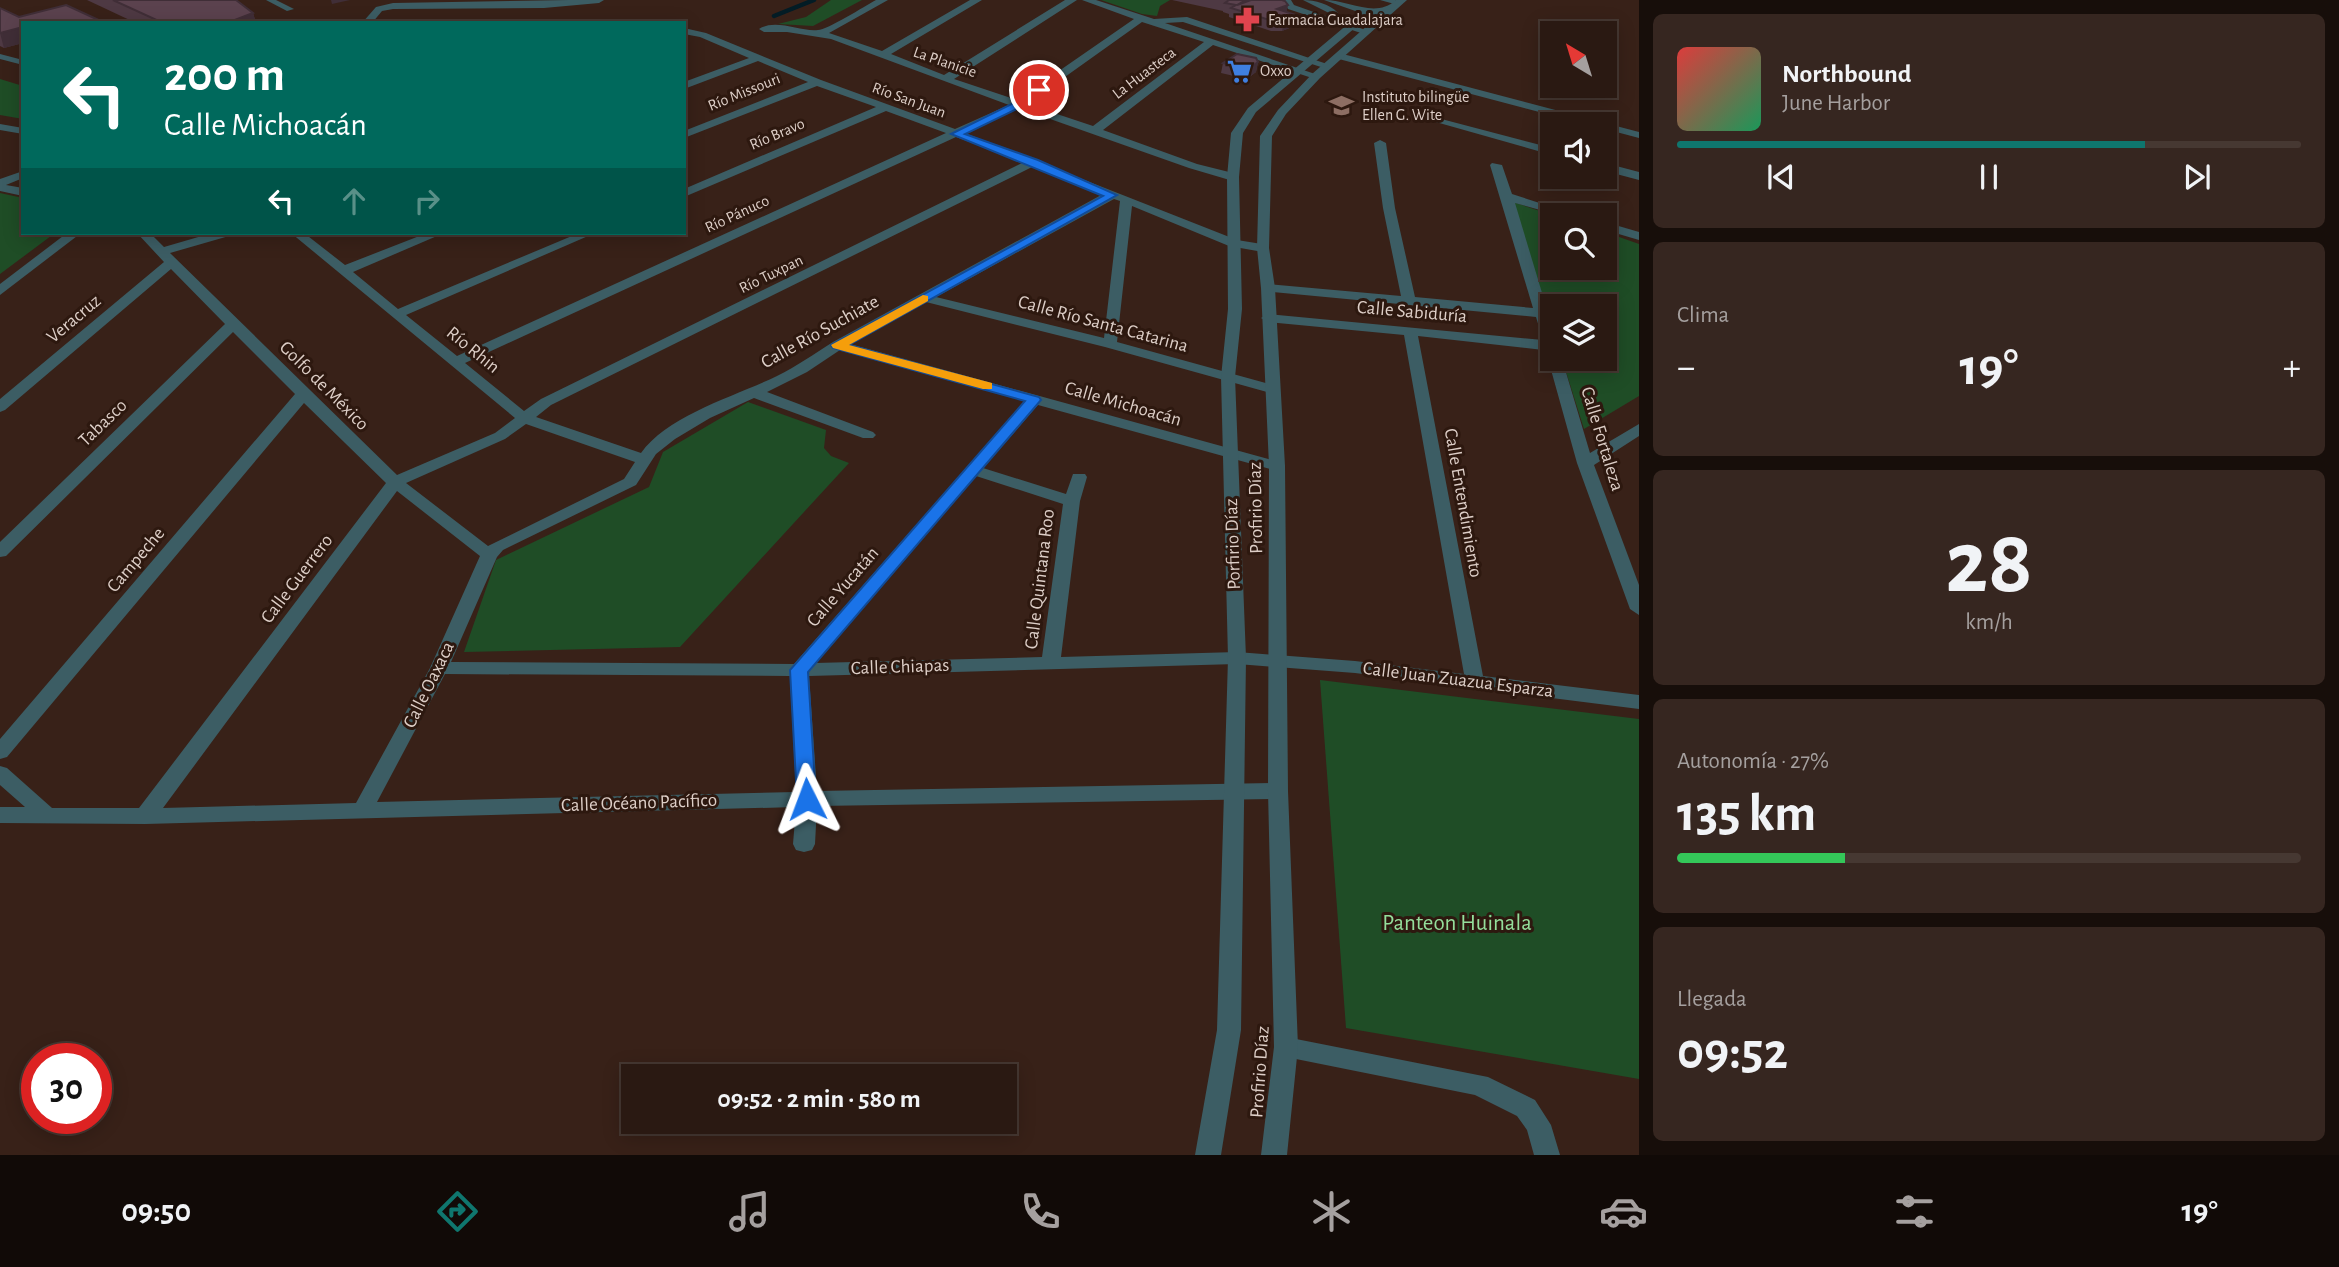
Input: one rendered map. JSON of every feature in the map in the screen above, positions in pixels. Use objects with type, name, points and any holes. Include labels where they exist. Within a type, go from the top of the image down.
[{"type":"street","points":[[368,21],[379,9],[393,6],[453,11],[599,0]]},
{"type":"street","points":[[823,33],[883,0]]},
{"type":"street","points":[[881,56],[977,0]]},
{"type":"street","points":[[946,79],[1072,0]]},
{"type":"street","points":[[1087,0],[1211,42],[1540,112]]},
{"type":"street","points":[[1329,0],[1368,12],[1385,9]]},
{"type":"street","name":"Porfirio Díaz","points":[[1208,1155],[1229,1030],[1237,658],[1228,377],[1235,309],[1233,177],[1237,133],[1252,110],[1367,32],[1385,9],[1400,2]]},
{"type":"street","name":"Porfirio Díaz","points":[[1319,65],[1351,27],[1368,12]]},
{"type":"street","points":[[1146,20],[1184,19],[1319,65]]},
{"type":"street","name":"Río Pánuco","points":[[457,361],[1019,104],[1146,20]]},
{"type":"street","name":"La Planicie","points":[[764,29],[784,28],[823,33],[1193,166],[1233,177]]},
{"type":"street","name":"Río San Juan","points":[[687,30],[884,108],[1034,162],[1234,243],[1263,248]]},
{"type":"street","name":"La Huasteca","points":[[1096,130],[1211,42]]},
{"type":"street","points":[[686,85],[758,58]]},
{"type":"street","name":"Profirio Díaz","points":[[1274,1155],[1286,1047],[1278,791],[1276,466],[1268,288],[1263,248],[1266,136],[1319,65]]},
{"type":"street","name":"Río Missouri","points":[[686,134],[817,82]]},
{"type":"street","name":"Río Bravo","points":[[686,192],[884,108]]},
{"type":"street","points":[[1415,113],[1540,149]]},
{"type":"street","points":[[0,127],[21,131]]},
{"type":"street","points":[[1617,129],[1639,135]]},
{"type":"street","points":[[1380,143],[1389,208],[1409,300]]},
{"type":"street","name":"Río Tuxpan","points":[[524,418],[547,402],[1034,162]]},
{"type":"street","points":[[1496,165],[1508,197],[1539,313]]},
{"type":"street","points":[[1617,170],[1639,176]]},
{"type":"street","points":[[0,185],[21,175]]},
{"type":"street","points":[[0,185],[21,191]]},
{"type":"street","name":"Calle Río Suchiate","points":[[489,555],[509,538],[630,482],[640,472],[651,449],[663,440],[753,392],[799,372],[838,345],[1111,195]]},
{"type":"street","points":[[1508,197],[1540,206]]},
{"type":"street","points":[[1110,344],[1126,201]]},
{"type":"street","points":[[1617,230],[1639,236]]},
{"type":"street","points":[[0,292],[72,235]]},
{"type":"street","name":"Golfo de México","points":[[145,235],[303,394],[395,482],[489,555]]},
{"type":"street","points":[[168,256],[220,235]]},
{"type":"street","name":"Río Rhin","points":[[300,235],[524,418],[645,460]]},
{"type":"street","points":[[345,270],[433,235]]},
{"type":"street","points":[[397,314],[584,235]]},
{"type":"street","name":"Veracruz","points":[[0,407],[168,256]]},
{"type":"street","name":"Calle Sabiduría","points":[[1268,288],[1539,313]]},
{"type":"street","name":"Calle Río Santa Catarina","points":[[925,298],[1110,344],[1272,389]]},
{"type":"street","name":"Calle Sabiduría","points":[[1268,318],[1540,345]]},
{"type":"street","name":"Tabasco","points":[[0,552],[234,323]]},
{"type":"street","name":"Calle Entendimiento","points":[[1410,331],[1475,683]]},
{"type":"street","name":"Calle Michoacán","points":[[838,345],[1276,466]]},
{"type":"street","name":"Calle Fortaleza","points":[[1558,371],[1585,463],[1639,609]]},
{"type":"street","points":[[753,392],[868,435]]},
{"type":"street","name":"Campeche","points":[[0,752],[303,394]]},
{"type":"street","name":"Calle Yucatán","points":[[799,670],[1034,400]]},
{"type":"street","name":"Calle Guerrero","points":[[145,816],[395,482],[500,436],[524,418]]},
{"type":"street","points":[[1585,463],[1639,429]]},
{"type":"street","name":"Calle Quintana Roo","points":[[973,470],[1072,501]]},
{"type":"street","name":"Calle Quintana Roo","points":[[1051,662],[1072,501],[1079,477]]},
{"type":"street","name":"Calle Oaxaca","points":[[362,811],[439,668],[489,555]]},
{"type":"street","points":[[1621,561],[1639,565]]},
{"type":"street","name":"Calle Chiapas","points":[[439,668],[799,670],[1237,658],[1278,660]]},
{"type":"street","name":"Calle Juan Zuazua Esparza","points":[[1278,660],[1639,702]]},
{"type":"street","points":[[799,670],[807,799],[804,844]]},
{"type":"street","points":[[0,773],[45,813]]},
{"type":"street","name":"Calle Océano Pacífico","points":[[0,814],[145,816],[807,799],[1278,791]]},
{"type":"street","points":[[1286,1047],[1479,1085],[1526,1108],[1538,1125],[1547,1155]]},
{"type":"lane","points":[[270,0],[290,9]]},
{"type":"lane","points":[[1287,0],[1290,7],[1367,32]]},
{"type":"lane","points":[[1307,0],[1334,13],[1326,18]]},
{"type":"lane","points":[[1318,4],[1329,0]]},
{"type":"lane","points":[[0,56],[21,62]]},
{"type":"green space","points":[[831,0],[862,0],[813,26],[778,24],[806,17]]},
{"type":"green space","points":[[1101,0],[1170,0],[1160,6],[1157,16],[1142,14]]},
{"type":"green space","points":[[0,79],[21,85],[21,119],[0,115]]},
{"type":"green space","points":[[0,193],[21,198],[21,235],[52,235],[0,274]]},
{"type":"green space","points":[[1513,202],[1540,211],[1540,280],[1617,280],[1617,236],[1639,244],[1639,396],[1584,429],[1566,371],[1617,371],[1617,294],[1541,294]]},
{"type":"green space","points":[[748,402],[826,430],[824,448],[831,456],[849,463],[680,647],[464,652],[496,560],[649,487],[663,452]]},
{"type":"green space","name":"Panteon Huinala","points":[[1320,680],[1639,719],[1639,1079],[1346,1028]]},
{"type":"building","points":[[113,0],[236,0],[253,13],[232,21],[159,21]]},
{"type":"building","points":[[1229,0],[1246,0],[1237,5],[1251,0],[1282,0],[1288,5],[1277,9],[1299,16],[1273,21],[1231,8],[1236,5],[1225,3]]},
{"type":"building","points":[[66,5],[101,21],[21,21],[21,28],[0,33],[0,8],[19,17]]},
{"type":"building","points":[[1237,54],[1256,58],[1258,62],[1248,69],[1223,63]]},
{"type":"waterway","points":[[774,16],[814,0]]},
{"type":"slow traffic","points":[[923,298],[838,345],[987,386]]},
{"type":"place","name":"Farmacia Guadalajara","points":[[1248,20]]},
{"type":"place","name":"Oxxo","points":[[1240,71]]},
{"type":"place","name":"Instituto bilingüe Ellen G. Wite","points":[[1342,106]]},
{"type":"route","points":[[807,799],[799,670],[1034,400],[838,345],[1111,195],[1034,162],[956,134],[1019,104],[1039,90]]}]
